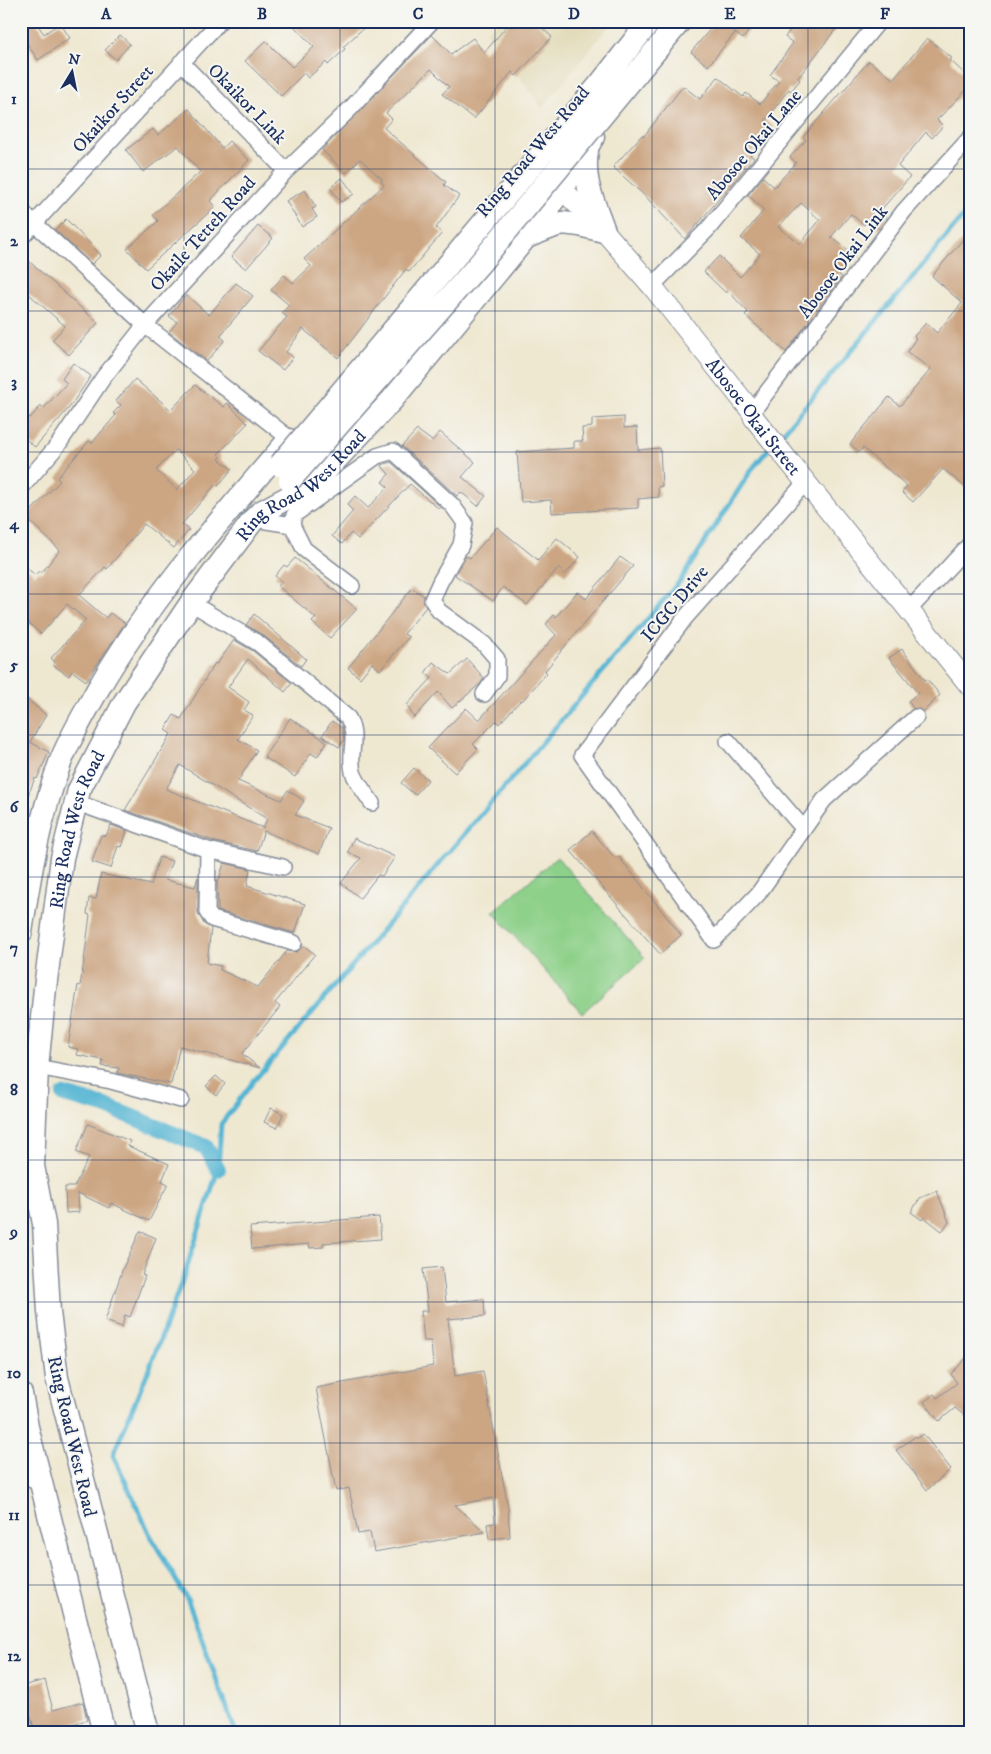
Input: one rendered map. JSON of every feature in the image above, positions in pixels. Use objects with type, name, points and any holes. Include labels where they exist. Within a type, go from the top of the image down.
[{"type":"main road","name":"Ring Road West Road","points":[[21,932],[28,845],[61,761],[82,716],[113,663],[146,615],[204,538],[290,439],[642,21]]},
{"type":"main road","name":"Ring Road West Road","points":[[285,472],[650,21]]},
{"type":"main road","name":"Ring Road West Road","points":[[148,1733],[57,1378],[49,1312],[44,1224],[33,1166],[29,1065],[62,858],[75,802],[87,772],[124,703],[191,603],[257,515],[313,484],[392,400],[526,237],[562,189],[588,144],[646,54],[673,21]]},
{"type":"main road","name":"Ring Road West Road","points":[[285,472],[480,264],[680,21]]},
{"type":"main road","points":[[588,144],[584,169],[586,182],[604,231]]},
{"type":"main road","points":[[526,237],[562,223],[580,224],[604,231]]},
{"type":"main road","points":[[254,480],[285,472]]},
{"type":"main road","points":[[257,515],[285,472]]},
{"type":"main road","points":[[21,1088],[23,1196],[44,1224]]},
{"type":"main road","points":[[21,1394],[31,1480],[104,1733]]},
{"type":"street","name":"Okaikor Street","points":[[21,238],[220,21]]},
{"type":"street","name":"Okaile Tetteh Road","points":[[21,488],[58,445],[103,378],[145,325],[286,171],[351,108],[432,21]]},
{"type":"street","name":"Abosoe Okai Lane","points":[[652,286],[708,229],[879,21]]},
{"type":"street","name":"Okaikor Link","points":[[181,62],[286,171]]},
{"type":"street","name":"Abosoe Okai Link","points":[[753,415],[904,211],[970,138]]},
{"type":"street","name":"Abosoe Okai Street","points":[[529,154],[604,231],[652,286],[805,483],[970,686]]},
{"type":"street","points":[[21,211],[36,222],[145,325],[290,439]]},
{"type":"street","points":[[352,586],[304,548],[292,525],[294,515],[376,456],[393,451],[452,505],[464,524],[461,545],[432,600],[439,611],[484,644],[497,659],[497,676],[484,694]]},
{"type":"street","name":"ICGC Drive","points":[[803,828],[758,894],[714,940],[582,755],[685,618],[805,483]]},
{"type":"street","points":[[257,515],[292,525]]},
{"type":"street","points":[[910,610],[970,544]]},
{"type":"street","points":[[191,603],[258,643],[348,718],[355,731],[352,746],[353,773],[372,803]]},
{"type":"street","points":[[728,742],[803,828],[824,800],[916,717]]},
{"type":"street","points":[[75,802],[208,850],[283,867]]},
{"type":"street","points":[[208,850],[207,912],[212,919],[294,943]]},
{"type":"street","points":[[29,1065],[111,1081],[181,1100]]},
{"type":"shaded area","points":[[497,21],[604,21],[610,25],[542,108],[487,32]]},
{"type":"green space","points":[[557,857],[645,958],[582,1013],[493,912]]},
{"type":"building","points":[[21,21],[35,21],[44,34],[60,23],[70,38],[38,60],[21,35]]},
{"type":"building","points":[[289,21],[332,21],[337,26],[342,21],[371,21],[343,47],[345,49],[328,65],[326,62],[308,78],[304,73],[281,96],[245,61],[266,41],[292,67],[314,47]]},
{"type":"building","points":[[511,21],[534,21],[552,37],[516,76],[512,72],[474,119],[442,94],[449,87],[431,69],[386,113],[392,119],[384,128],[446,182],[444,185],[459,196],[436,228],[442,233],[409,272],[406,269],[338,358],[303,329],[286,352],[293,357],[283,370],[258,351],[287,317],[282,313],[289,305],[271,290],[284,275],[293,283],[311,266],[304,259],[384,185],[381,181],[382,179],[360,159],[346,173],[322,150],[432,35],[451,54],[473,38],[484,53]]},
{"type":"building","points":[[717,21],[755,21],[743,39],[735,33],[708,66],[691,52]]},
{"type":"building","points":[[797,21],[842,21],[798,78],[800,80],[791,91],[789,89],[765,121],[773,127],[750,155],[754,158],[685,239],[646,197],[613,167],[642,135],[644,136],[683,86],[700,99],[718,77],[743,97],[746,93],[760,104],[779,81],[770,75],[793,43],[785,37]]},
{"type":"building","points":[[120,35],[130,44],[116,60],[105,50]]},
{"type":"building","points":[[927,38],[952,58],[950,60],[970,79],[970,86],[937,120],[943,126],[932,138],[926,132],[898,166],[910,177],[879,212],[887,218],[879,229],[868,219],[864,225],[851,214],[831,237],[855,255],[839,275],[842,277],[786,352],[745,315],[748,312],[728,291],[726,293],[704,272],[719,256],[740,277],[760,254],[741,238],[764,210],[748,195],[763,177],[774,187],[796,163],[790,157],[806,140],[803,137],[869,61],[893,79]],"holes":[[[801,203],[820,220],[800,244],[778,227]]]},
{"type":"building","points":[[189,109],[222,148],[229,141],[249,160],[210,201],[215,207],[146,269],[127,249],[158,221],[153,215],[200,172],[178,146],[143,172],[126,150],[153,129],[158,135]]},
{"type":"building","points":[[342,178],[354,194],[341,202],[330,188]]},
{"type":"building","points":[[305,190],[316,207],[312,209],[317,217],[302,227],[286,201]]},
{"type":"building","points":[[66,219],[101,255],[92,264],[55,230]]},
{"type":"building","points":[[258,226],[273,238],[246,269],[231,257]]},
{"type":"building","points":[[970,231],[970,491],[943,469],[913,502],[902,492],[907,486],[863,448],[859,452],[850,444],[889,397],[900,406],[931,369],[907,352],[916,338],[914,336],[926,323],[937,333],[962,303],[932,276]]},
{"type":"building","points":[[21,254],[98,323],[69,355],[52,340],[65,326],[21,287]]},
{"type":"building","points":[[236,283],[253,296],[220,336],[225,340],[207,361],[169,332],[177,322],[169,316],[186,295],[209,315]]},
{"type":"building","points":[[73,363],[91,376],[69,408],[35,447],[21,435],[21,411],[30,418],[41,406],[44,408],[67,383],[62,379]]},
{"type":"building","points":[[135,379],[171,410],[195,385],[224,407],[227,403],[248,423],[218,454],[221,457],[219,459],[232,469],[218,486],[216,484],[182,524],[189,530],[174,548],[144,524],[107,569],[105,567],[79,595],[106,618],[110,613],[125,623],[86,681],[72,671],[69,676],[53,665],[55,662],[51,658],[86,620],[67,604],[41,634],[21,616],[21,563],[35,575],[39,571],[41,573],[60,550],[25,517],[60,481],[57,478],[89,441],[92,443],[116,415],[113,413],[121,405],[116,401]],"holes":[[[176,450],[195,469],[177,490],[156,470]]]},
{"type":"building","points":[[624,417],[624,428],[637,427],[638,450],[660,448],[662,486],[658,487],[659,497],[638,499],[638,508],[552,513],[551,500],[521,502],[517,452],[574,448],[574,441],[583,441],[582,428],[592,427],[592,419]]},
{"type":"building","points":[[417,430],[432,441],[440,432],[475,462],[462,477],[486,496],[478,506],[461,492],[457,496],[402,446]]},
{"type":"building","points":[[391,462],[441,507],[439,509],[410,484],[358,539],[351,533],[342,544],[332,536],[353,511],[347,505],[355,496],[368,508],[388,487],[382,482],[389,474],[381,465]]},
{"type":"building","points":[[497,527],[538,560],[557,538],[580,557],[565,575],[558,568],[527,605],[503,587],[493,601],[455,575],[466,556],[470,558]]},
{"type":"building","points":[[620,557],[633,566],[570,640],[545,671],[547,673],[522,701],[499,724],[496,721],[473,744],[478,749],[455,773],[428,748],[466,708],[479,720],[556,635],[546,624],[554,615],[556,617],[577,592],[586,599]]},
{"type":"building","points":[[295,558],[357,609],[330,638],[312,622],[316,618],[278,586],[282,582],[275,576],[284,565],[287,567]]},
{"type":"building","points":[[412,588],[424,596],[426,607],[404,634],[409,637],[380,670],[372,663],[360,678],[348,668]]},
{"type":"building","points":[[254,614],[306,659],[301,666],[264,636],[246,625]]},
{"type":"building","points":[[234,640],[253,651],[292,683],[285,692],[248,659],[228,687],[249,702],[244,710],[253,715],[238,739],[257,750],[238,781],[281,800],[288,790],[304,801],[295,815],[329,828],[319,854],[264,831],[257,851],[216,842],[125,810],[171,734],[165,730],[174,715],[181,719],[215,663],[217,664]],"holes":[[[180,765],[267,819],[263,828],[166,789]]]},
{"type":"building","points":[[902,649],[925,680],[927,679],[940,695],[923,712],[913,708],[908,701],[918,693],[889,658]]},
{"type":"building","points":[[467,659],[484,678],[481,683],[452,708],[438,692],[414,718],[407,705],[432,678],[425,673],[433,662],[450,674]]},
{"type":"building","points":[[21,694],[46,715],[30,742],[49,752],[37,779],[35,778],[22,810]]},
{"type":"building","points":[[290,718],[327,742],[317,757],[311,753],[295,777],[264,757]]},
{"type":"building","points":[[332,721],[342,728],[344,740],[339,747],[322,736]]},
{"type":"building","points":[[414,768],[428,780],[415,795],[401,783]]},
{"type":"building","points":[[111,825],[127,831],[122,847],[118,846],[111,868],[92,862],[101,835],[106,836]]},
{"type":"building","points":[[592,831],[614,857],[619,857],[681,935],[660,954],[570,850]]},
{"type":"building","points":[[354,838],[395,857],[382,876],[378,875],[360,898],[341,883],[361,858],[348,852]]},
{"type":"building","points":[[159,857],[172,861],[165,880],[195,887],[198,877],[198,912],[204,924],[211,928],[207,963],[221,966],[220,970],[258,987],[287,951],[297,952],[303,945],[315,954],[275,1003],[280,1007],[242,1054],[260,1068],[180,1046],[171,1084],[117,1073],[119,1068],[102,1066],[103,1060],[77,1055],[78,1049],[68,1047],[78,985],[80,986],[84,961],[90,915],[87,914],[89,898],[96,899],[101,874],[151,885]]},
{"type":"building","points":[[224,863],[250,869],[247,886],[305,904],[295,933],[218,911],[217,880],[219,880]]},
{"type":"building","points":[[216,1076],[225,1084],[216,1095],[206,1086]]},
{"type":"building","points":[[271,1108],[283,1114],[277,1128],[264,1122]]},
{"type":"building","points":[[88,1124],[130,1141],[128,1146],[169,1164],[162,1181],[168,1184],[149,1221],[111,1203],[109,1208],[78,1193],[79,1212],[66,1213],[65,1187],[74,1187],[89,1157],[76,1152]]},
{"type":"building","points":[[937,1191],[949,1222],[942,1231],[924,1217],[922,1220],[911,1212],[920,1198]]},
{"type":"building","points":[[379,1217],[381,1239],[323,1243],[323,1247],[310,1248],[309,1244],[252,1249],[250,1227]]},
{"type":"building","points":[[140,1231],[156,1238],[142,1275],[145,1276],[130,1317],[125,1315],[122,1327],[105,1321],[123,1268]]},
{"type":"building","points":[[442,1267],[446,1302],[484,1299],[485,1316],[448,1319],[455,1376],[483,1371],[508,1508],[510,1537],[489,1539],[487,1524],[495,1523],[493,1498],[455,1505],[485,1532],[374,1552],[370,1532],[358,1534],[349,1488],[336,1491],[316,1388],[433,1366],[431,1341],[424,1341],[421,1311],[428,1311],[423,1269]]},
{"type":"building","points":[[970,1354],[970,1420],[955,1408],[939,1421],[924,1402],[934,1394],[937,1398],[957,1383],[951,1374]]},
{"type":"building","points":[[923,1434],[951,1469],[927,1490],[896,1450],[916,1436],[918,1438]]},
{"type":"building","points":[[45,1680],[53,1710],[83,1702],[87,1720],[72,1724],[75,1733],[42,1733],[40,1726],[34,1728],[22,1686]]},
{"type":"waterway","points":[[777,440],[970,208]]},
{"type":"waterway","points":[[236,1733],[188,1601],[150,1535],[113,1455],[151,1364],[185,1273],[218,1169],[221,1124],[253,1082],[680,581],[752,469],[771,446]]},
{"type":"waterway","points":[[64,1095],[105,1106],[206,1147],[218,1169]]}]
